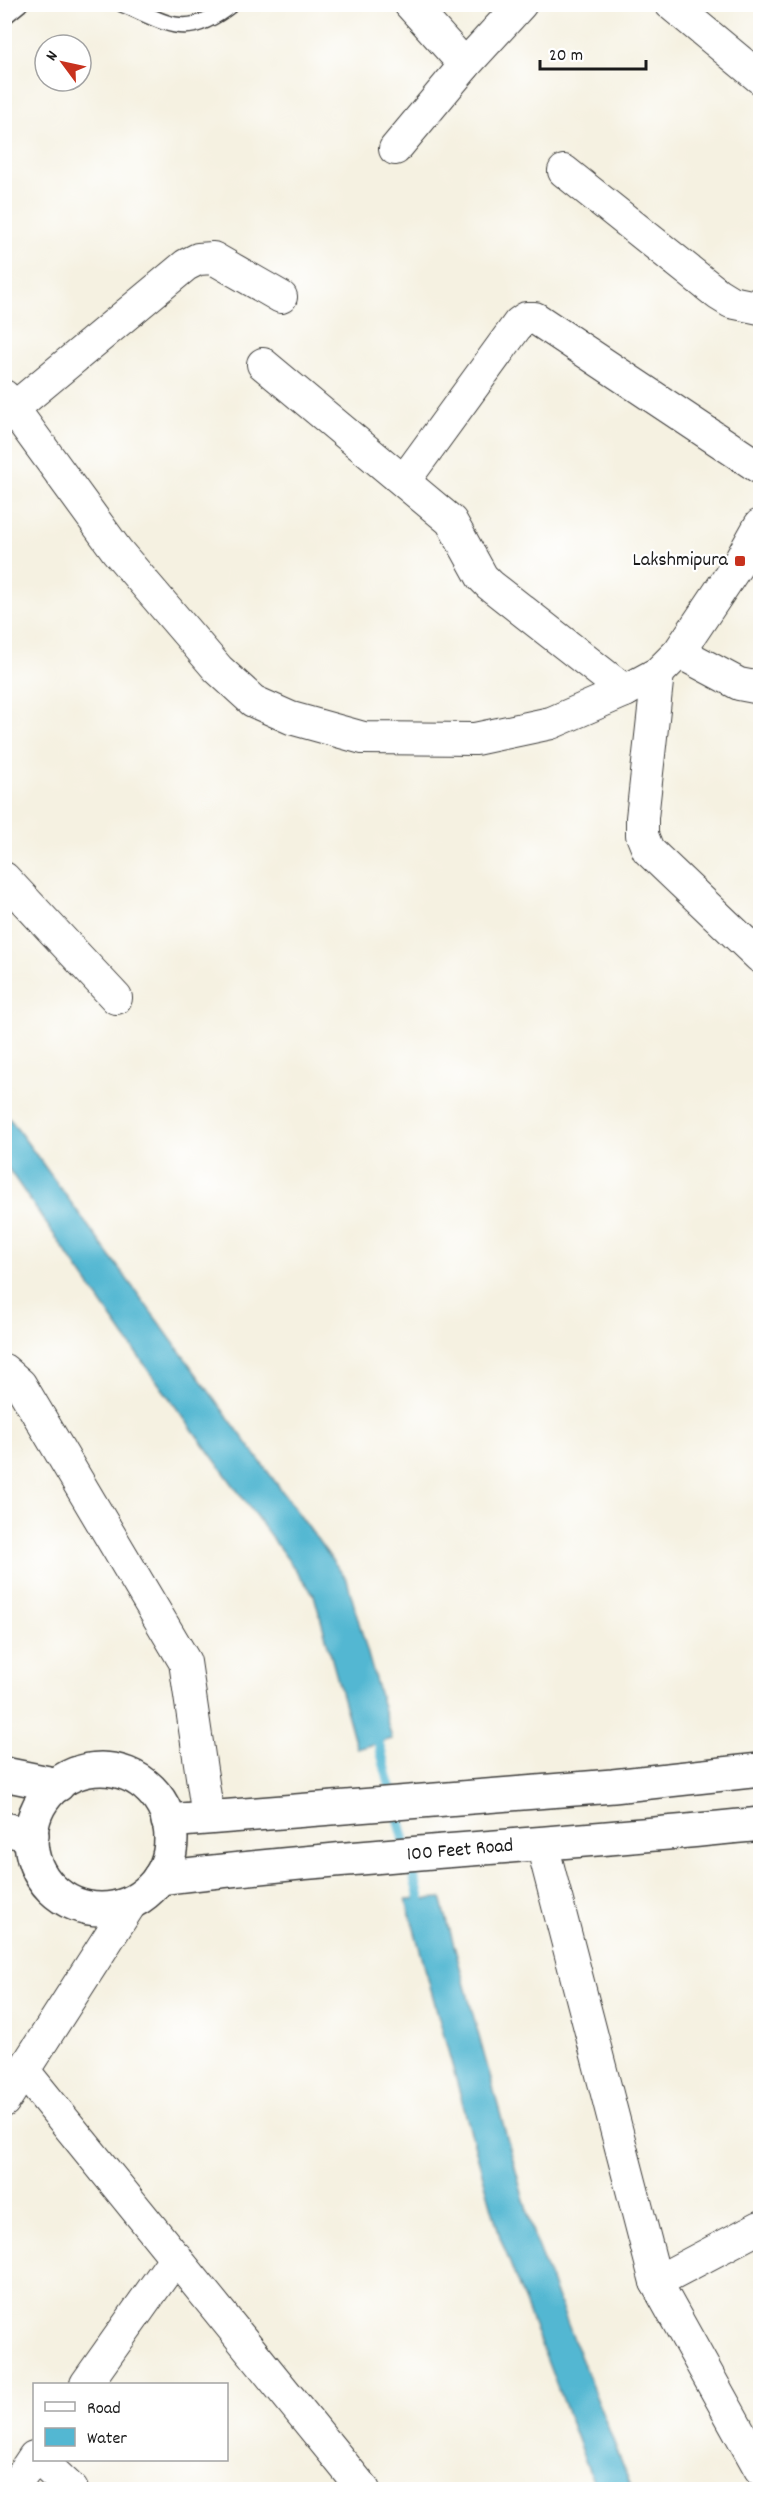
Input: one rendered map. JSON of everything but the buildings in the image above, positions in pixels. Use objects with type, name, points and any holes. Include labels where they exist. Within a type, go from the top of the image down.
[{"type":"main road","points":[[92,1770],[112,1770],[132,1776],[148,1787],[161,1802],[168,1821],[171,1841],[168,1860],[159,1878],[147,1892],[131,1903],[112,1908],[93,1909],[74,1904],[44,1881],[18,1832],[33,1821],[42,1802],[58,1785],[72,1775],[92,1770]]},
{"type":"main road","points":[[168,1821],[536,1792],[760,1770]]},
{"type":"main road","points":[[4,1774],[58,1785]]},
{"type":"main road","name":"100 Feet Road","points":[[159,1878],[234,1869],[760,1824]]},
{"type":"street","points":[[410,4],[465,65]]},
{"type":"street","points":[[395,149],[465,65],[521,4]]},
{"type":"street","points":[[671,4],[760,78]]},
{"type":"street","points":[[564,171],[718,294],[731,302],[760,308]]},
{"type":"street","points":[[281,297],[213,258],[198,259],[186,265],[9,402],[117,551],[218,669],[253,701],[291,718],[363,738],[475,739],[551,723],[625,691],[669,663],[740,561],[760,525]]},
{"type":"street","points":[[404,481],[519,323],[526,318],[535,318],[760,468]]},
{"type":"street","points":[[263,364],[452,521],[482,577],[490,585],[625,691]]},
{"type":"street","points":[[669,663],[760,688]]},
{"type":"street","points":[[669,663],[642,818],[642,835],[648,850],[760,957]]},
{"type":"street","points":[[4,878],[116,998]]},
{"type":"street","points":[[4,1370],[20,1384],[185,1662],[208,1817]]},
{"type":"street","points":[[542,1844],[656,2282],[760,2469]]},
{"type":"street","points":[[4,2101],[131,1903]]},
{"type":"street","points":[[24,2071],[364,2490]]},
{"type":"street","points":[[656,2282],[760,2227]]},
{"type":"street","points":[[87,2383],[176,2258]]},
{"type":"street","points":[[12,2490],[33,2458]]},
{"type":"street","points":[[41,2461],[72,2490]]},
{"type":"lane","points":[[4,16],[20,4]]},
{"type":"lane","points":[[122,4],[179,27],[196,26],[217,16],[232,4]]},
{"type":"water","points":[[4,1111],[347,1580],[392,1739],[357,1749],[314,1595],[134,1350],[5,1164]]},
{"type":"water","points":[[441,1898],[535,2240],[632,2489],[596,2489],[500,2237],[406,1900]]},
{"type":"waterway","points":[[375,1729],[423,1911]]},
{"type":"place","name":"Lakshmipura","points":[[740,561]]}]
